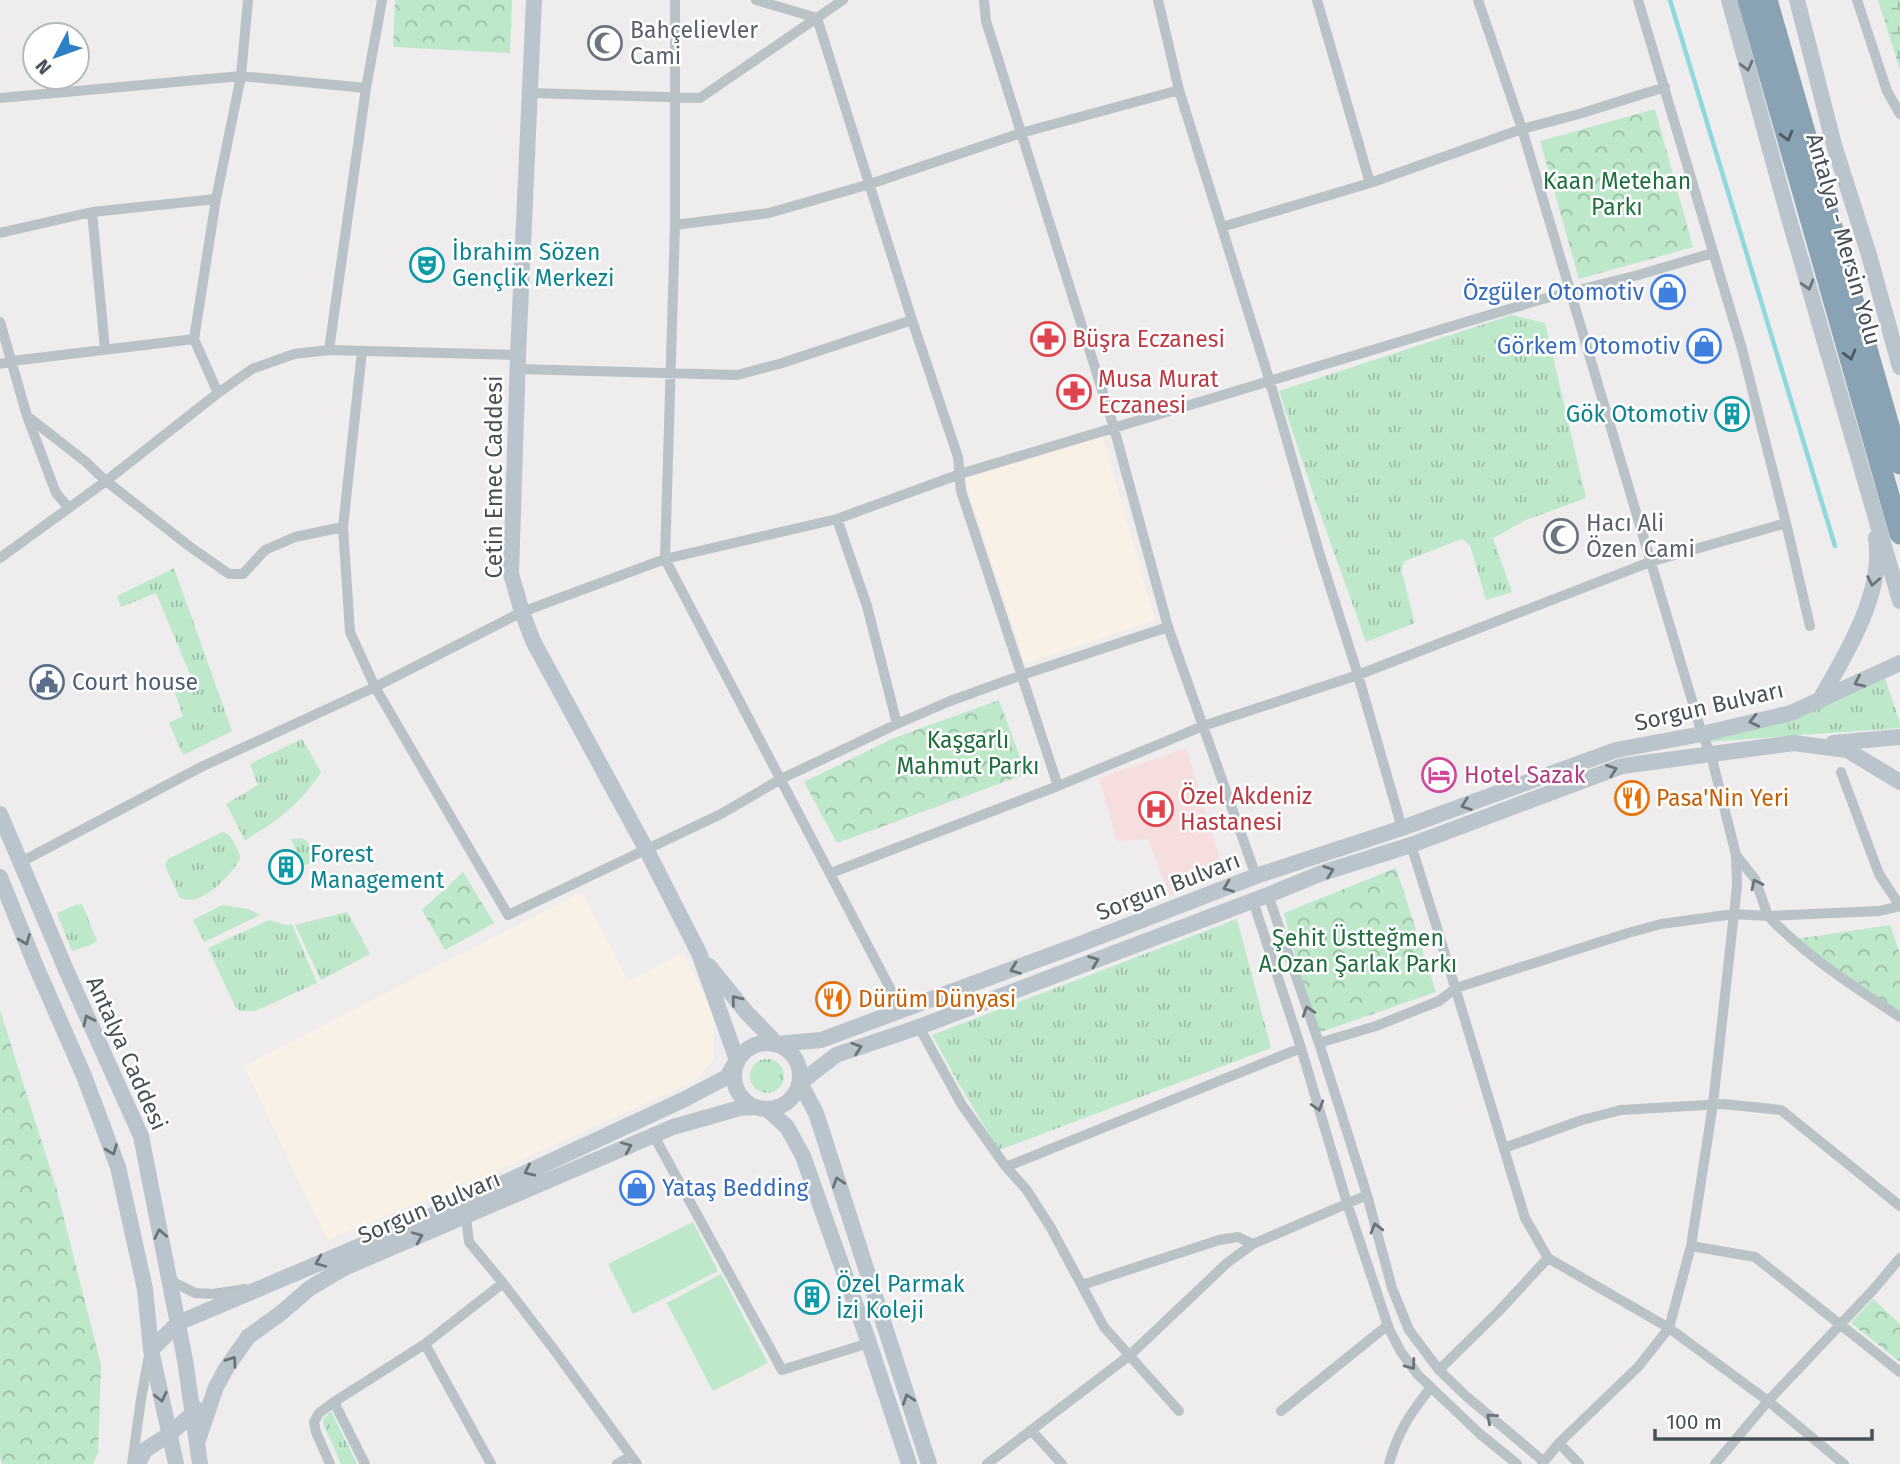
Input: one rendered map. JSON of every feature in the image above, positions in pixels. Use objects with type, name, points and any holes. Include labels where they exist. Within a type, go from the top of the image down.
[{"type":"highway","name":"Antalya - Mersin Yolu","points":[[1748,0],[1876,485],[1900,534]]},
{"type":"highway","name":"Antalya - Mersin Yolu","points":[[1766,0],[1900,464]]},
{"type":"main road","name":"Cetin Emec Caddesi","points":[[534,0],[511,574],[533,641],[699,953]]},
{"type":"main road","points":[[1729,0],[1786,208],[1876,485],[1900,601]]},
{"type":"main road","points":[[1797,0],[1834,145],[1869,255],[1900,367]]},
{"type":"main road","points":[[1819,701],[1847,654],[1863,618],[1875,580],[1876,485]]},
{"type":"main road","name":"Sorgun Bulvarı","points":[[777,1044],[821,1040],[1256,876],[1402,828],[1616,750],[1702,734],[1791,713],[1900,663]]},
{"type":"main road","points":[[1820,746],[1844,741],[1900,737]]},
{"type":"main road","name":"Sorgun Bulvarı","points":[[800,1083],[836,1055],[919,1027],[1322,873],[1410,845],[1622,766],[1794,743],[1820,746]]},
{"type":"main road","points":[[1820,746],[1847,750],[1900,782]]},
{"type":"main road","name":"Antalya Caddesi","points":[[0,814],[141,1136],[178,1323],[200,1464]]},
{"type":"main road","points":[[0,877],[84,1076],[118,1167],[145,1289],[151,1350],[176,1464]]},
{"type":"main road","points":[[699,953],[747,1013],[777,1044]]},
{"type":"main road","points":[[699,953],[737,1060]]},
{"type":"main road","points":[[761,1108],[778,1107],[788,1102],[800,1083],[798,1063],[793,1055],[786,1048],[765,1042],[744,1051],[737,1060],[734,1083],[746,1102],[761,1108],[787,1127],[803,1156],[909,1464]]},
{"type":"main road","name":"Sorgun Bulvarı","points":[[178,1323],[452,1207],[683,1100],[727,1077],[737,1060]]},
{"type":"main road","points":[[800,1083],[816,1113],[929,1464]]},
{"type":"main road","name":"Sorgun Bulvarı","points":[[197,1446],[216,1387],[227,1367],[248,1338],[310,1288],[344,1268],[673,1127],[740,1108],[761,1108]]},
{"type":"main road","points":[[151,1350],[178,1323]]},
{"type":"main road","points":[[138,1464],[145,1450],[170,1434],[216,1387]]},
{"type":"street","points":[[218,393],[194,338],[216,199],[241,76],[248,0]]},
{"type":"street","points":[[329,350],[366,88],[382,0]]},
{"type":"street","points":[[675,0],[676,225],[666,559],[902,1011]]},
{"type":"street","points":[[756,0],[817,18]]},
{"type":"street","points":[[530,93],[700,98],[843,0]]},
{"type":"street","points":[[984,0],[986,20],[1114,428],[1168,627],[1256,876]]},
{"type":"street","points":[[1158,0],[1179,90],[1270,382],[1402,828]]},
{"type":"street","points":[[1317,0],[1370,183]]},
{"type":"street","points":[[1261,898],[1319,1044],[1367,1195],[1392,1288],[1409,1330],[1438,1370],[1543,1463],[1559,1443],[1638,1367],[1670,1328],[1691,1246],[1713,1104],[1737,886],[1736,855],[1711,755],[1702,734],[1650,562],[1522,129],[1478,0]]},
{"type":"street","points":[[1637,0],[1742,349],[1810,626]]},
{"type":"street","points":[[1857,0],[1887,91],[1900,114]]},
{"type":"street","points":[[817,18],[958,457],[961,491],[1058,786]]},
{"type":"street","points":[[0,98],[241,76],[366,88]]},
{"type":"street","points":[[1222,228],[1370,183],[1522,129],[1665,87]]},
{"type":"street","points":[[676,225],[768,213],[870,184],[1021,133],[1179,90]]},
{"type":"street","points":[[0,233],[92,212],[216,199]]},
{"type":"street","points":[[92,212],[105,349]]},
{"type":"street","points":[[20,862],[201,766],[375,687],[522,612],[666,559],[837,519],[960,474],[1539,300],[1713,253]]},
{"type":"street","points":[[1,555],[106,481],[252,369],[294,354],[329,350],[362,351],[670,374],[737,375],[779,365],[912,320]]},
{"type":"street","points":[[0,322],[6,362],[55,493],[68,507]]},
{"type":"street","points":[[6,362],[194,338]]},
{"type":"street","points":[[362,351],[343,527],[350,632],[375,687],[508,915],[720,814],[781,779],[897,724],[1022,675],[1168,627]]},
{"type":"street","points":[[27,416],[188,546],[229,574],[243,574],[265,550],[295,537],[343,527]]},
{"type":"street","points":[[837,519],[867,606],[897,724]]},
{"type":"street","points":[[831,873],[1058,786],[1203,726],[1358,674],[1650,562],[1786,523]]},
{"type":"street","points":[[1319,1044],[1376,1026],[1439,1001],[1455,988],[1661,924],[1734,914],[1768,916],[1879,911],[1900,906],[1879,874],[1841,772]]},
{"type":"street","points":[[1410,845],[1525,1218],[1548,1258],[1670,1328],[1768,1401],[1844,1464]]},
{"type":"street","points":[[1736,855],[1755,879],[1768,916],[1786,934],[1900,1017]]},
{"type":"street","points":[[1261,898],[1301,1048],[1347,1203],[1388,1325],[1409,1364],[1480,1434],[1517,1464]]},
{"type":"street","points":[[919,1027],[962,1105],[1006,1167],[1026,1189],[1051,1228],[1104,1327],[1179,1411]]},
{"type":"street","points":[[1006,1167],[1301,1048]]},
{"type":"street","points":[[1504,1148],[1582,1120],[1621,1110],[1713,1104],[1781,1110],[1900,1206]]},
{"type":"street","points":[[654,1136],[782,1370],[869,1343]]},
{"type":"street","points":[[987,1464],[1130,1355],[1227,1263],[1253,1244],[1367,1195]]},
{"type":"street","points":[[466,1217],[469,1242],[558,1355],[633,1461],[617,1464]]},
{"type":"street","points":[[1082,1286],[1219,1240],[1238,1237],[1253,1244]]},
{"type":"street","points":[[1691,1246],[1755,1257],[1900,1372]]},
{"type":"street","points":[[1438,1370],[1499,1311],[1548,1258]]},
{"type":"street","points":[[1715,1464],[1768,1401],[1900,1258]]},
{"type":"street","name":"Sorgun Bulvarı","points":[[169,1280],[195,1293],[214,1294],[261,1287]]},
{"type":"street","points":[[330,1464],[316,1432],[314,1422],[319,1413],[425,1344],[503,1283]]},
{"type":"street","points":[[1281,1411],[1388,1325]]},
{"type":"street","points":[[425,1344],[491,1464]]},
{"type":"street","points":[[132,1464],[151,1350]]},
{"type":"street","points":[[1389,1464],[1395,1442],[1408,1418],[1431,1387]]},
{"type":"street","points":[[334,1402],[365,1464]]},
{"type":"street","points":[[1031,1430],[1062,1464]]},
{"type":"street","points":[[1559,1443],[1579,1464]]},
{"type":"shaded area","points":[[1102,435],[1155,620],[1025,663],[964,477]]},
{"type":"shaded area","name":"Özel Akdeniz Hastanesi","points":[[1186,748],[1223,869],[1213,877],[1170,896],[1148,839],[1117,841],[1099,778]]},
{"type":"shaded area","points":[[582,892],[628,981],[683,953],[714,1015],[714,1059],[698,1078],[681,1087],[479,1179],[327,1240],[244,1066]]},
{"type":"green space","points":[[395,0],[512,0],[510,53],[393,47]]},
{"type":"green space","points":[[1878,0],[1900,0],[1900,70]]},
{"type":"green space","name":"Kaan Metehan Parkı","points":[[1655,109],[1693,247],[1579,279],[1540,141]]},
{"type":"green space","points":[[1512,315],[1545,323],[1586,498],[1526,520],[1493,538],[1512,592],[1486,600],[1470,545],[1462,539],[1405,561],[1401,569],[1415,623],[1366,642],[1279,391]]},
{"type":"green space","points":[[174,568],[232,731],[183,755],[169,723],[183,716],[173,687],[191,677],[156,593],[121,607],[117,596]]},
{"type":"green space","points":[[1885,678],[1900,728],[1706,742],[1707,740]]},
{"type":"green space","name":"Kaşgarlı Mahmut Parkı","points":[[999,700],[1026,774],[837,843],[804,782],[894,738]]},
{"type":"green space","points":[[302,739],[321,772],[287,811],[245,840],[226,804],[258,785],[250,764]]},
{"type":"green space","points":[[222,832],[234,842],[240,856],[238,863],[215,888],[202,897],[187,900],[180,898],[165,866],[168,859]]},
{"type":"green space","points":[[301,838],[307,841],[316,860],[303,866],[291,839]]},
{"type":"green space","name":"Şehit Üstteğmen A.Ozan Şarlak Parkı","points":[[1396,868],[1436,992],[1315,1034],[1284,913]]},
{"type":"green space","points":[[463,872],[494,923],[445,950],[422,910]]},
{"type":"green space","points":[[82,904],[97,941],[72,951],[57,913]]},
{"type":"green space","points":[[222,905],[248,909],[260,915],[204,942],[193,920]]},
{"type":"green space","points":[[347,912],[370,954],[321,980],[295,925]]},
{"type":"green space","points":[[1237,919],[1271,1048],[999,1150],[932,1035]]},
{"type":"green space","points":[[269,920],[292,924],[317,983],[255,1011],[240,1011],[235,1006],[208,948]]},
{"type":"green space","points":[[1890,925],[1900,954],[1900,1014],[1796,939]]},
{"type":"green space","points":[[0,1010],[56,1187],[101,1365],[98,1453],[93,1464],[2,1464],[0,1457]]},
{"type":"green space","points":[[767,1059],[779,1064],[784,1076],[779,1088],[767,1093],[755,1088],[750,1076],[755,1064]]},
{"type":"green space","points":[[693,1222],[718,1271],[633,1314],[608,1264]]},
{"type":"green space","points":[[721,1274],[768,1363],[713,1391],[667,1303]]},
{"type":"green space","points":[[1873,1299],[1900,1324],[1900,1362],[1851,1323]]},
{"type":"green space","points":[[331,1411],[357,1464],[341,1464],[323,1419]]},
{"type":"waterway","points":[[1670,0],[1835,546]]},
{"type":"place","name":"Bahçelievler Cami","points":[[605,43]]},
{"type":"place","name":"İbrahim Sözen Gençlik Merkezi","points":[[427,265]]},
{"type":"place","name":"Özgüler Otomotiv","points":[[1668,292]]},
{"type":"place","name":"Büşra Eczanesi","points":[[1048,339]]},
{"type":"place","name":"Görkem Otomotiv","points":[[1704,346]]},
{"type":"place","name":"Musa Murat Eczanesi","points":[[1074,392]]},
{"type":"place","name":"Gök Otomotiv","points":[[1732,414]]},
{"type":"place","name":"Hacı Ali Özen Cami","points":[[1561,536]]},
{"type":"place","name":"Court house","points":[[47,682]]},
{"type":"place","name":"Hotel Sazak","points":[[1439,775]]},
{"type":"place","name":"Pasa'Nin Yeri","points":[[1632,798]]},
{"type":"place","name":"Özel Akdeniz Hastanesi","points":[[1156,809]]},
{"type":"place","name":"Forest Management","points":[[286,867]]},
{"type":"place","name":"Dürüm Dünyasi","points":[[833,999]]},
{"type":"place","name":"Yataş Bedding","points":[[637,1188]]},
{"type":"place","name":"Özel Parmak İzi Koleji","points":[[812,1297]]}]
